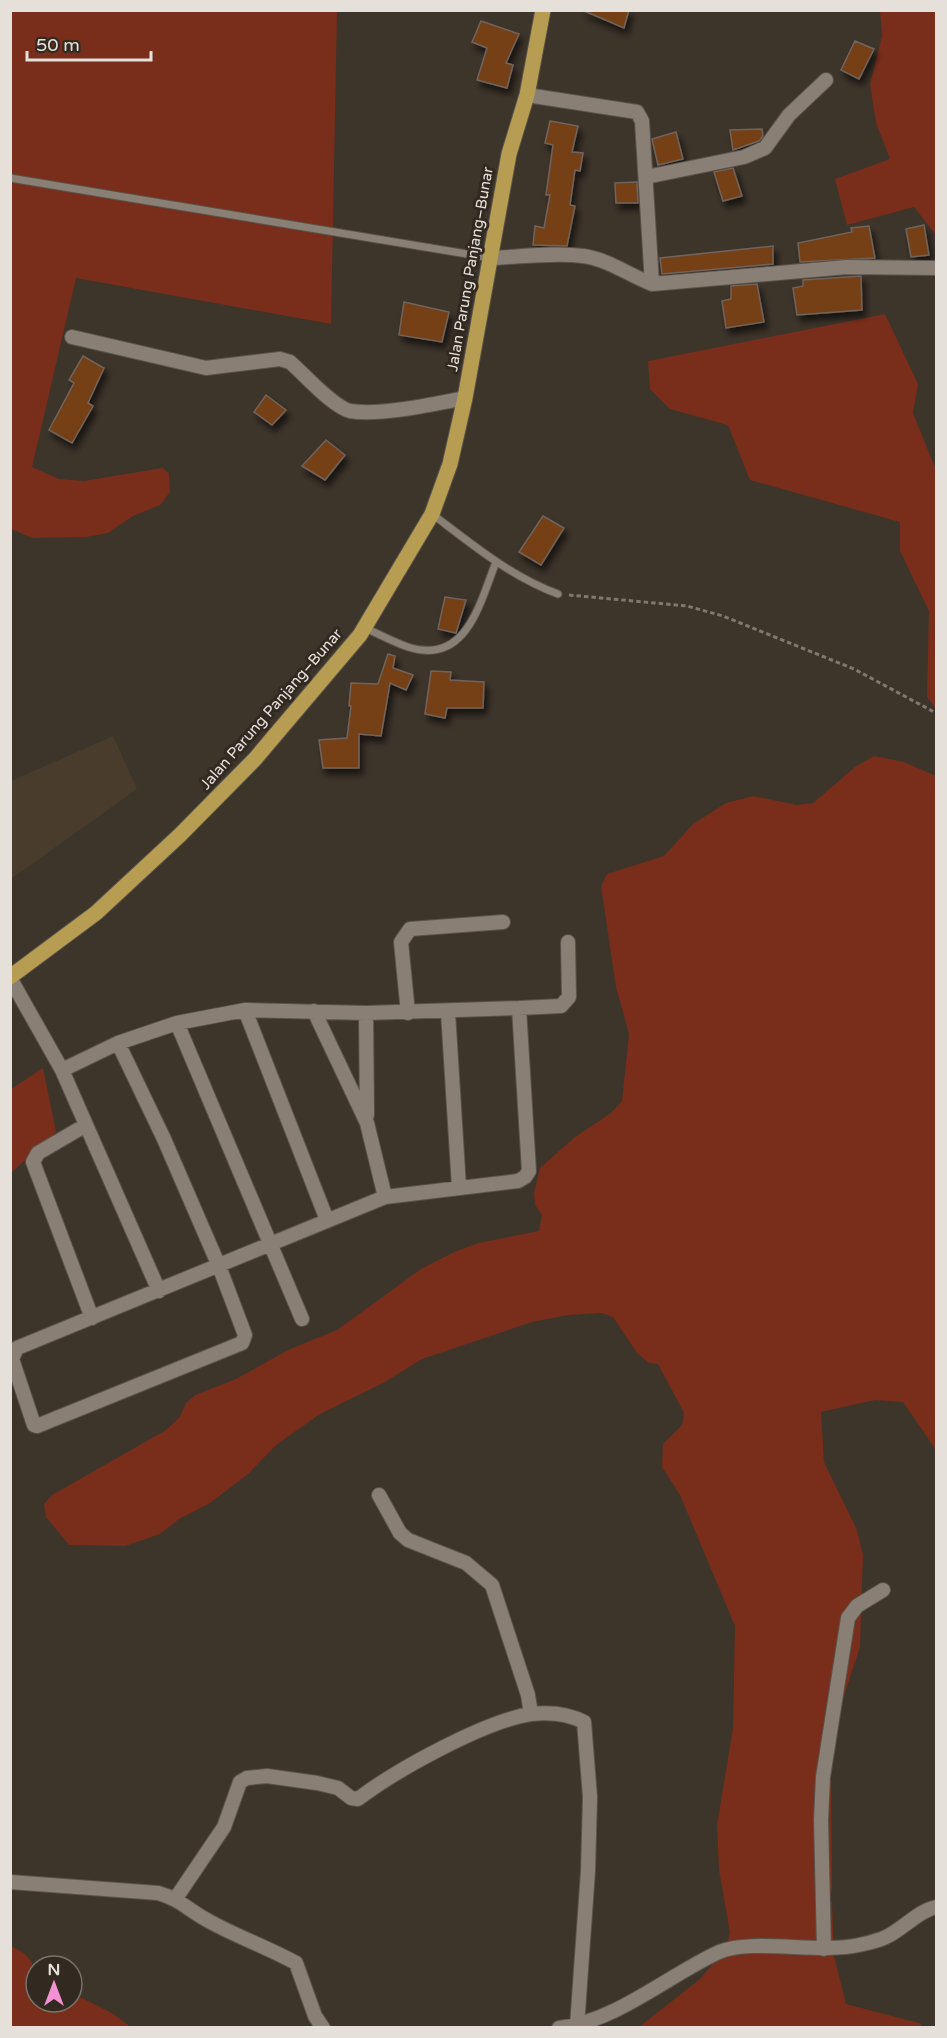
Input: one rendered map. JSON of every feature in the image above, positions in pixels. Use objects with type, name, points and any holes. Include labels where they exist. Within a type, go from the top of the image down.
[{"type":"main road","name":"Jalan Parung Panjang–Bunar","points":[[10,977],[96,913],[180,835],[284,726],[364,628],[432,514],[450,464],[465,398],[509,154],[526,96],[543,10]]},
{"type":"street","points":[[646,177],[744,157],[765,148],[789,115],[826,80]]},
{"type":"street","points":[[526,96],[637,112],[642,121],[651,284]]},
{"type":"street","points":[[491,258],[583,256],[607,262],[625,274],[651,284],[847,267],[936,268]]},
{"type":"street","points":[[72,337],[206,368],[280,359],[290,362],[338,405],[350,411],[401,409],[465,398]]},
{"type":"street","points":[[408,1012],[401,942],[410,929],[502,921]]},
{"type":"street","points":[[62,1070],[118,1043],[177,1023],[244,1010],[366,1013],[448,1012],[561,1006],[569,997],[568,942]]},
{"type":"street","points":[[10,977],[62,1070],[159,1291]]},
{"type":"street","points":[[118,1043],[164,1139],[219,1266],[245,1335],[242,1343],[41,1426],[34,1425],[12,1359],[17,1348],[159,1291],[219,1266],[327,1220],[385,1197],[518,1181],[525,1177],[529,1171],[519,1008]]},
{"type":"street","points":[[244,1010],[327,1220]]},
{"type":"street","points":[[314,1011],[367,1123],[385,1197]]},
{"type":"street","points":[[448,1012],[459,1187]]},
{"type":"street","points":[[366,1013],[367,1123]]},
{"type":"street","points":[[177,1023],[302,1319]]},
{"type":"street","points":[[86,1125],[38,1153],[33,1162],[92,1318]]},
{"type":"street","points":[[380,1496],[400,1533],[408,1540],[466,1563],[492,1584],[528,1695],[531,1714]]},
{"type":"street","points":[[824,1949],[821,1820],[829,1722],[848,1618],[857,1606],[883,1590]]},
{"type":"street","points":[[176,1898],[224,1827],[240,1782],[247,1778],[267,1776],[317,1783],[338,1788],[351,1798],[358,1799],[386,1778],[497,1724],[531,1714],[570,1715],[584,1722],[590,1797],[588,1870],[577,2025]]},
{"type":"street","points":[[10,1882],[158,1893],[176,1898],[206,1920],[296,1964],[315,2016],[323,2028]]},
{"type":"street","points":[[559,2028],[577,2025],[616,2008],[721,1951],[746,1947],[824,1949],[859,1945],[886,1937],[936,1907]]},
{"type":"lane","points":[[10,178],[491,258]]},
{"type":"lane","points":[[432,514],[526,582],[558,594]]},
{"type":"lane","points":[[364,628],[410,648],[430,649],[452,644],[471,627],[496,562]]},
{"type":"path","points":[[558,594],[687,606],[723,616],[854,669],[936,713]]},
{"type":"shaded area","points":[[11,11],[337,11],[331,324],[76,278],[32,467],[59,479],[84,481],[162,468],[169,473],[170,492],[160,505],[133,516],[108,533],[86,537],[32,538],[11,529]]},
{"type":"shaded area","points":[[880,11],[936,11],[936,235],[914,207],[847,225],[835,179],[890,159],[876,123],[870,84],[882,36]]},
{"type":"shaded area","points":[[885,314],[918,384],[913,413],[936,470],[936,709],[927,697],[929,611],[900,551],[900,522],[750,480],[728,425],[670,409],[650,389],[648,361]]},
{"type":"shaded area","points":[[113,736],[137,789],[11,879],[11,781]]},
{"type":"shaded area","points":[[874,756],[904,762],[936,776],[936,1450],[903,1402],[875,1400],[821,1412],[824,1462],[857,1530],[863,1555],[860,1647],[836,1720],[831,1771],[832,1888],[829,1904],[832,1901],[834,1956],[846,2004],[919,2023],[923,2027],[639,2027],[700,1979],[725,1950],[730,1933],[719,1870],[717,1825],[733,1728],[735,1626],[680,1495],[662,1467],[663,1444],[682,1425],[684,1413],[658,1364],[649,1363],[637,1353],[613,1317],[602,1313],[568,1315],[532,1322],[422,1359],[385,1382],[320,1414],[276,1445],[248,1474],[210,1503],[179,1519],[160,1534],[125,1546],[69,1545],[46,1517],[44,1504],[52,1495],[166,1430],[179,1418],[186,1403],[195,1395],[236,1379],[290,1349],[337,1330],[421,1269],[478,1243],[539,1231],[542,1215],[535,1205],[534,1193],[540,1168],[575,1137],[611,1113],[622,1101],[629,1034],[616,987],[601,886],[607,874],[664,856],[693,824],[726,803],[753,796],[797,805],[813,803],[855,767]]},
{"type":"shaded area","points":[[43,1068],[56,1132],[11,1173],[11,1089]]},
{"type":"shaded area","points":[[10,1946],[24,1954],[24,2014],[84,2014],[84,1999],[112,2013],[131,2027],[11,2027]]},
{"type":"building","points":[[582,10],[629,10],[624,28]]},
{"type":"building","points":[[481,21],[519,34],[506,63],[513,65],[507,88],[477,80],[487,48],[472,42]]},
{"type":"building","points":[[855,41],[874,49],[859,79],[841,70]]},
{"type":"building","points":[[550,121],[578,126],[572,152],[583,153],[580,171],[575,170],[570,205],[575,206],[567,246],[533,245],[535,226],[544,228],[550,195],[546,195],[553,145],[545,143]]},
{"type":"building","points":[[762,129],[763,136],[759,141],[733,150],[730,130]]},
{"type":"building","points":[[676,132],[683,159],[658,165],[652,139]]},
{"type":"building","points":[[733,168],[742,196],[723,201],[714,172]]},
{"type":"building","points":[[637,182],[638,203],[616,203],[615,183]]},
{"type":"building","points":[[924,225],[929,255],[911,257],[906,229]]},
{"type":"building","points":[[869,226],[875,258],[800,262],[798,243],[852,232],[851,228]]},
{"type":"building","points":[[773,246],[773,264],[662,274],[660,258]]},
{"type":"building","points":[[861,276],[862,310],[797,315],[793,288],[803,286],[803,280]]},
{"type":"building","points":[[757,284],[764,322],[726,328],[722,301],[731,299],[731,286]]},
{"type":"building","points":[[404,302],[449,312],[442,342],[399,335]]},
{"type":"building","points":[[83,356],[104,368],[88,403],[93,406],[72,443],[49,430],[74,383],[69,380]]},
{"type":"building","points":[[266,395],[286,410],[272,425],[254,412]]},
{"type":"building","points":[[326,440],[345,455],[325,480],[302,466]]},
{"type":"building","points":[[543,516],[564,528],[541,565],[519,552]]},
{"type":"building","points":[[445,597],[466,600],[456,633],[438,629]]},
{"type":"building","points":[[388,654],[395,656],[393,668],[413,675],[406,690],[390,683],[381,736],[359,734],[359,768],[323,768],[319,740],[347,738],[351,683],[378,684]]},
{"type":"building","points":[[431,671],[451,672],[450,680],[484,682],[483,708],[447,708],[445,718],[425,714]]}]
